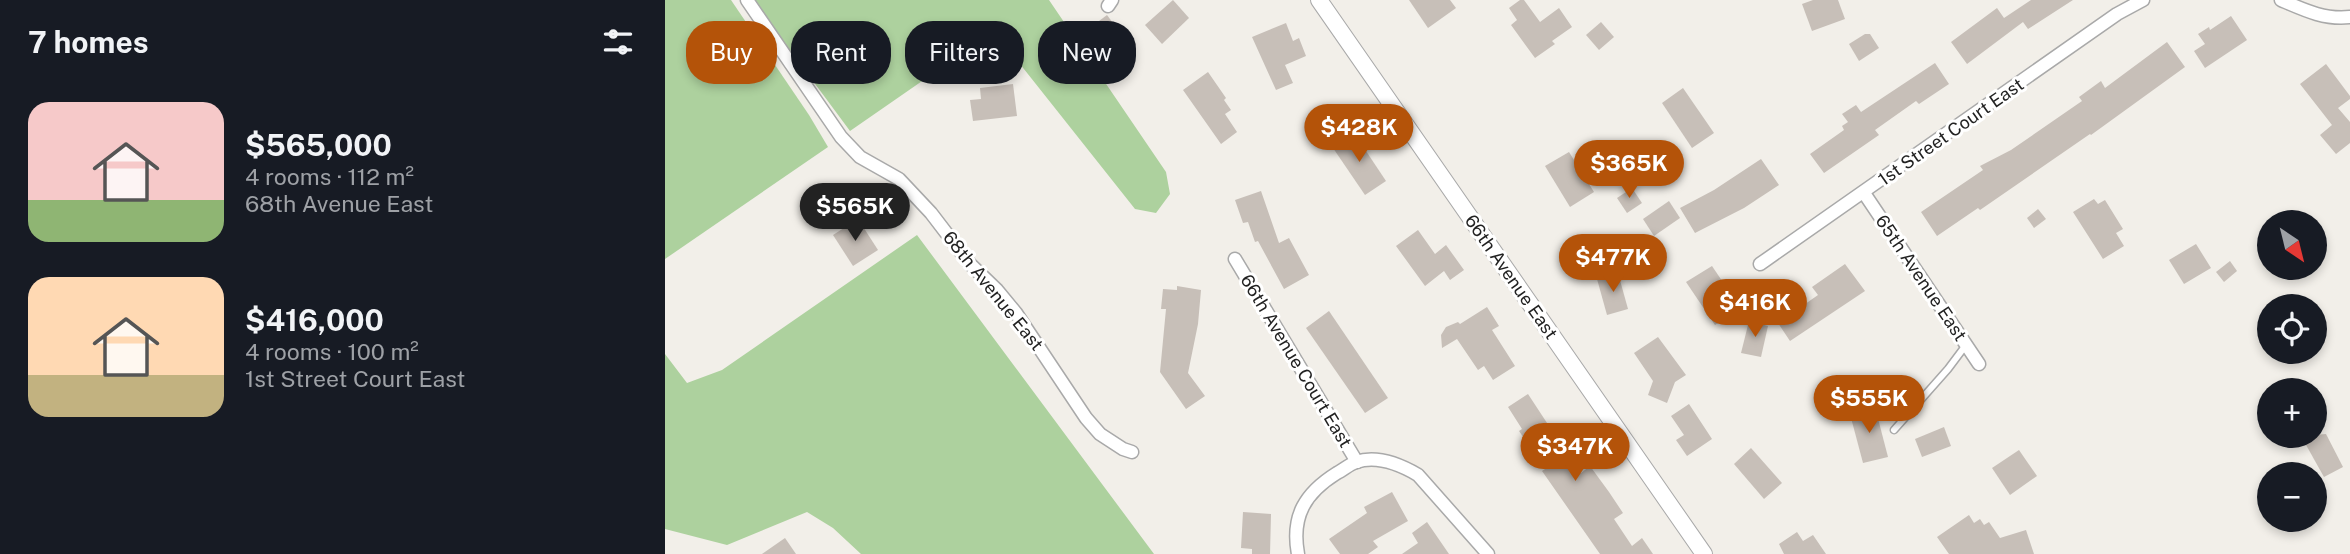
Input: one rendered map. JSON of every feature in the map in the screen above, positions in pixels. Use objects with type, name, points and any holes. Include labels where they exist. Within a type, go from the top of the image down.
[{"type":"street","name":"68th Avenue East","points":[[747,0],[841,137],[860,157],[899,178],[931,213],[970,264],[1016,313],[1086,418],[1100,434],[1132,452]]},
{"type":"street","name":"66th Avenue East","points":[[1319,0],[1704,554]]},
{"type":"street","name":"1st Street Court East","points":[[1760,264],[2117,14],[2143,0]]},
{"type":"street","points":[[2281,0],[2311,14],[2334,18],[2350,17]]},
{"type":"street","name":"65th Avenue East","points":[[1864,193],[1979,364]]},
{"type":"street","name":"66th Avenue Court East","points":[[1235,259],[1357,462],[1386,461],[1403,466],[1418,475],[1487,554]]},
{"type":"street","points":[[1298,554],[1295,539],[1297,521],[1310,494],[1357,462]]},
{"type":"lane","points":[[1894,430],[1966,345]]},
{"type":"green space","points":[[665,0],[731,0],[745,21],[686,21],[686,84],[777,84],[777,68],[828,147],[665,259]]},
{"type":"green space","points":[[753,0],[1049,0],[1063,21],[1038,21],[1038,84],[1106,84],[1166,172],[1170,194],[1156,213],[1135,209],[1024,69],[1024,21],[905,21],[905,84],[918,84],[850,131],[815,84],[891,84],[891,21],[791,21],[791,51],[777,32],[777,21],[769,21]]},
{"type":"green space","points":[[917,235],[1154,554],[861,554],[833,528],[807,512],[727,545],[665,529],[665,354],[687,383],[722,370]]},
{"type":"building","points":[[1173,0],[1189,18],[1162,44],[1145,25]]},
{"type":"building","points":[[1409,0],[1450,0],[1456,8],[1428,28]]},
{"type":"building","points":[[1524,0],[1540,22],[1559,8],[1572,27],[1552,41],[1555,44],[1535,58],[1511,25],[1517,20],[1509,8]]},
{"type":"building","points":[[1813,0],[1838,0],[1845,19],[1812,31],[1802,4]]},
{"type":"building","points":[[2031,0],[2073,0],[2028,29],[2023,22],[1967,64],[1951,42],[1997,8],[2004,18]]},
{"type":"building","points":[[1107,15],[1111,21],[1099,21]]},
{"type":"building","points":[[2231,16],[2247,40],[2205,68],[2194,51],[2205,44],[2198,34],[2209,27],[2210,30]]},
{"type":"building","points":[[1601,22],[1614,37],[1599,50],[1586,35]]},
{"type":"building","points":[[1286,23],[1293,41],[1299,38],[1306,56],[1285,65],[1293,83],[1276,90],[1252,37]]},
{"type":"building","points":[[1865,34],[1870,34],[1879,48],[1859,61],[1849,44]]},
{"type":"building","points":[[2167,42],[2185,67],[2091,135],[1937,236],[1921,212],[1983,170],[1980,166],[2011,150],[2082,101],[2079,97],[2101,81],[2105,88]]},
{"type":"building","points":[[1935,63],[1949,84],[1919,104],[1916,101],[1875,130],[1879,135],[1824,173],[1810,154],[1844,130],[1842,126],[1848,122],[1842,114],[1856,105],[1861,112]]},
{"type":"building","points":[[2326,64],[2350,96],[2350,99],[2338,108],[2350,122],[2350,143],[2336,154],[2320,135],[2332,125],[2300,84]]},
{"type":"building","points":[[1208,72],[1226,98],[1224,100],[1231,110],[1225,114],[1237,132],[1221,144],[1183,90]]},
{"type":"building","points":[[1013,84],[1017,116],[973,121],[970,100],[981,99],[980,88]]},
{"type":"building","points":[[1683,88],[1714,133],[1692,148],[1662,103]]},
{"type":"building","points":[[1354,133],[1386,181],[1365,195],[1333,148]]},
{"type":"building","points":[[1569,152],[1594,192],[1570,207],[1545,166]]},
{"type":"building","points":[[1761,159],[1779,185],[1744,208],[1695,233],[1680,208],[1714,190]]},
{"type":"building","points":[[1632,188],[1642,203],[1627,213],[1617,198]]},
{"type":"building","points":[[1261,191],[1279,243],[1289,238],[1309,275],[1284,289],[1258,241],[1255,242],[1248,222],[1243,223],[1235,200]]},
{"type":"building","points":[[2094,199],[2098,204],[2105,200],[2123,229],[2116,233],[2124,246],[2103,259],[2073,212]]},
{"type":"building","points":[[1669,201],[1680,218],[1654,236],[1643,219]]},
{"type":"building","points":[[2038,209],[2046,219],[2034,228],[2027,218]]},
{"type":"building","points":[[858,219],[878,250],[853,266],[833,235]]},
{"type":"building","points":[[1418,230],[1435,254],[1446,245],[1464,270],[1450,280],[1444,271],[1425,286],[1396,246]]},
{"type":"building","points":[[2196,244],[2211,268],[2184,284],[2169,260]]},
{"type":"building","points":[[2230,261],[2237,271],[2224,282],[2216,272]]},
{"type":"building","points":[[1845,264],[1865,291],[1790,341],[1778,323],[1818,295],[1812,287]]},
{"type":"building","points":[[1712,266],[1741,309],[1715,325],[1686,282]]},
{"type":"building","points":[[1618,273],[1628,309],[1607,315],[1597,279]]},
{"type":"building","points":[[1177,286],[1201,290],[1198,324],[1188,373],[1205,396],[1186,409],[1160,372],[1166,309],[1161,309],[1163,289],[1177,290]]},
{"type":"building","points":[[1487,307],[1499,326],[1492,330],[1515,366],[1493,380],[1484,366],[1478,370],[1457,339],[1442,348],[1441,335],[1446,327],[1458,322],[1460,324]]},
{"type":"building","points":[[1329,311],[1388,398],[1365,413],[1306,328]]},
{"type":"building","points":[[1749,321],[1768,326],[1761,357],[1741,353]]},
{"type":"building","points":[[1658,337],[1686,375],[1675,382],[1667,403],[1648,395],[1653,381],[1634,353]]},
{"type":"building","points":[[1528,394],[1549,426],[1554,423],[1568,443],[1562,447],[1581,473],[1590,466],[1609,492],[1623,513],[1614,519],[1632,546],[1642,538],[1653,554],[1600,554],[1542,471],[1545,469],[1519,431],[1522,429],[1508,407]]},
{"type":"building","points":[[1689,404],[1712,439],[1687,456],[1676,440],[1684,435],[1671,416]]},
{"type":"building","points":[[1875,407],[1888,457],[1863,463],[1850,414]]},
{"type":"building","points":[[1944,427],[1951,446],[1922,457],[1915,439]]},
{"type":"building","points":[[2327,436],[2343,467],[2327,475],[2327,462],[2316,462],[2308,448],[2327,448]]},
{"type":"building","points":[[1751,448],[1782,483],[1764,499],[1734,464]]},
{"type":"building","points":[[2019,450],[2037,476],[2010,495],[1992,468]]},
{"type":"building","points":[[1392,492],[1408,521],[1373,541],[1378,547],[1368,554],[1340,554],[1329,539],[1367,513],[1364,507]]},
{"type":"building","points":[[1243,512],[1271,514],[1270,554],[1252,554],[1252,549],[1241,548]]},
{"type":"building","points":[[1969,515],[1974,523],[1980,519],[1984,525],[1989,522],[2000,538],[2026,530],[2034,554],[1949,554],[1937,537]]},
{"type":"building","points":[[1427,522],[1449,554],[1402,554],[1418,543],[1412,533]]},
{"type":"building","points":[[1797,532],[1803,541],[1813,535],[1826,554],[1784,554],[1779,544]]},
{"type":"building","points":[[785,538],[796,554],[762,554]]}]
